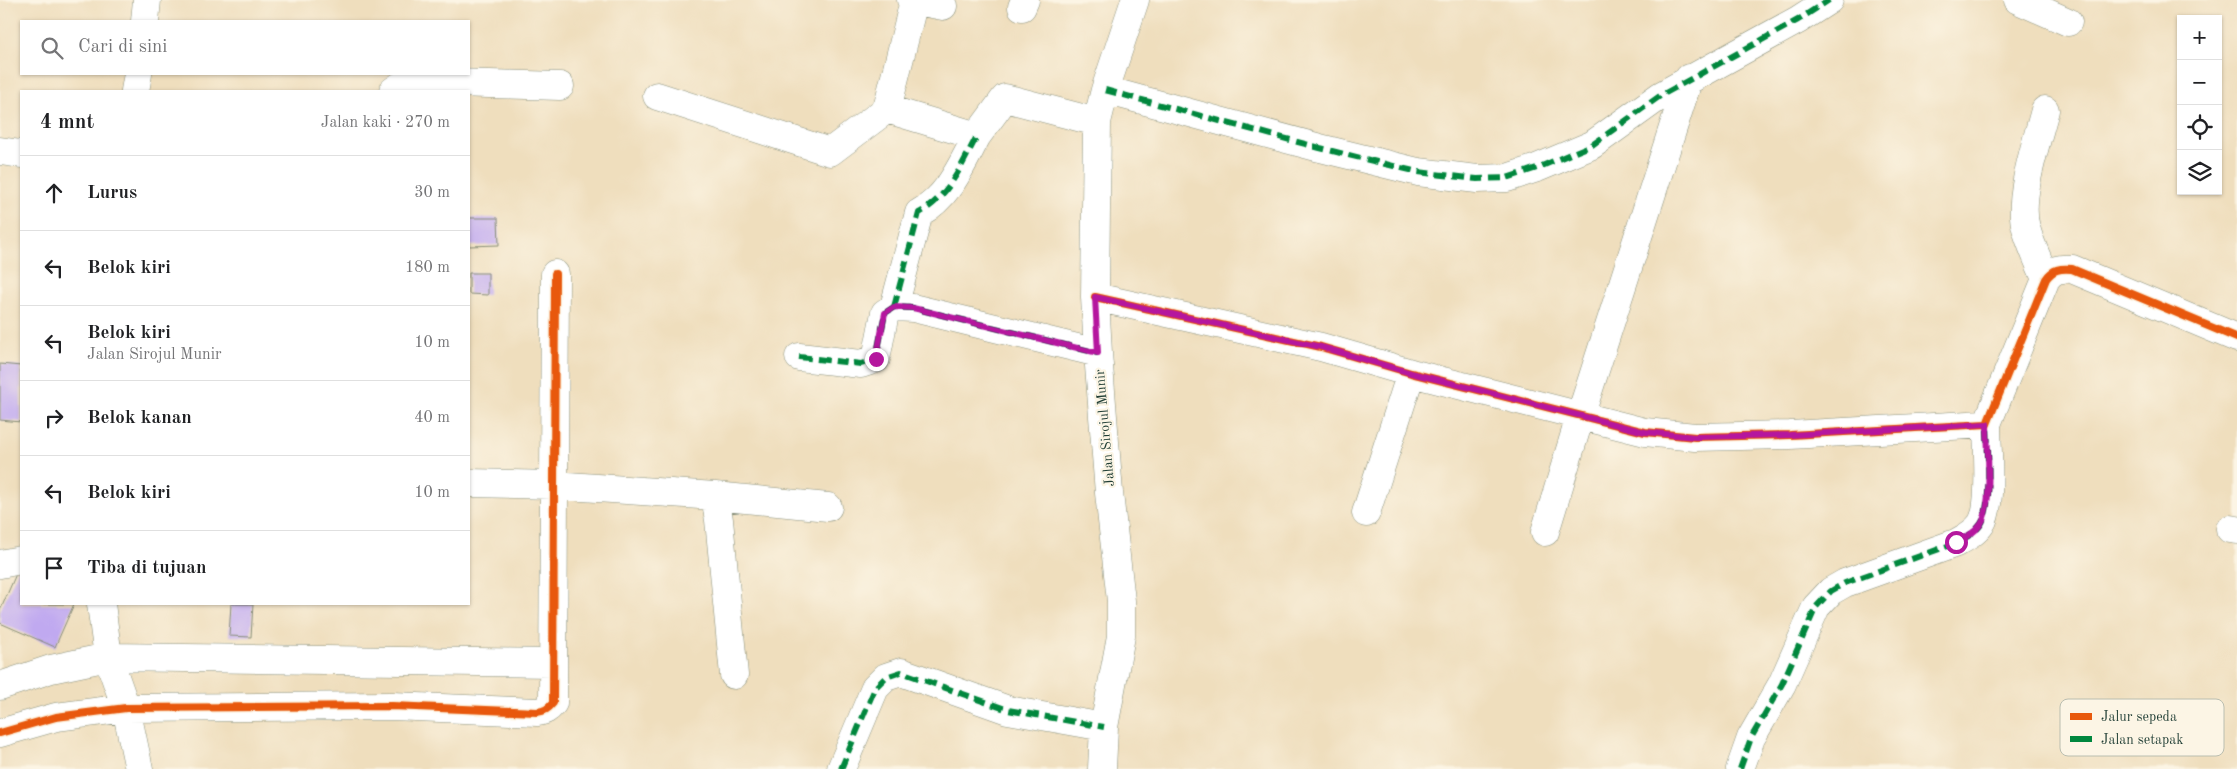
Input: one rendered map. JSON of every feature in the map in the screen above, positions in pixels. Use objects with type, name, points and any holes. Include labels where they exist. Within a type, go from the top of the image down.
[{"type":"street","points":[[145,20],[147,0]]},
{"type":"street","points":[[657,96],[830,152],[887,109],[912,0],[943,6]]},
{"type":"street","name":"Jalan Sirojul Munir","points":[[1102,769],[1104,727],[1121,636],[1121,601],[1109,493],[1095,297],[1097,122],[1105,90],[1136,0]]},
{"type":"street","points":[[1105,90],[1320,148],[1418,172],[1477,180],[1507,178],[1537,168],[1592,145],[1660,96],[1689,78],[1798,20],[1829,0]]},
{"type":"street","points":[[2018,0],[2068,22]]},
{"type":"street","points":[[135,90],[138,75]]},
{"type":"street","points":[[1545,532],[1689,78]]},
{"type":"street","points":[[394,90],[400,86],[418,82],[560,86]]},
{"type":"street","points":[[894,307],[919,213],[930,207],[949,186],[977,136],[1005,98],[1097,122]]},
{"type":"street","points":[[887,109],[977,136]]},
{"type":"street","points":[[2045,110],[2030,169],[2024,207],[2025,227],[2046,279]]},
{"type":"street","points":[[0,151],[20,154]]},
{"type":"street","points":[[1740,769],[1751,738],[1782,684],[1816,607],[1831,591],[1845,583],[1956,542],[1970,534],[1980,525],[1987,510],[1987,424],[2046,279],[2051,272],[2060,268],[2072,269],[2237,338]]},
{"type":"street","points":[[0,732],[56,717],[126,708],[392,706],[545,711],[553,702],[555,274]]},
{"type":"street","points":[[1095,297],[1321,347],[1411,373],[1645,432],[1695,437],[1790,435],[1987,424]]},
{"type":"street","points":[[799,357],[861,364],[876,359],[885,313],[894,307],[913,308],[1098,353]]},
{"type":"street","points":[[1366,513],[1411,373]]},
{"type":"street","points":[[470,483],[554,485],[714,496],[828,507]]},
{"type":"street","points":[[714,496],[719,520],[734,675]]},
{"type":"street","points":[[0,564],[20,560]]},
{"type":"street","points":[[101,605],[108,657],[126,708],[138,769]]},
{"type":"street","points":[[0,686],[51,669],[108,657],[552,663]]},
{"type":"street","points":[[841,769],[875,688],[886,677],[900,672],[1008,710],[1104,727]]},
{"type":"building","points":[[470,218],[498,218],[499,245],[470,246]]},
{"type":"building","points":[[470,273],[488,273],[488,295],[470,294]]},
{"type":"building","points":[[0,364],[20,366],[20,422],[0,420]]},
{"type":"building","points":[[19,567],[20,605],[74,605],[55,647],[0,623],[0,611]]},
{"type":"building","points":[[231,605],[253,605],[251,637],[229,636]]},
{"type":"marked path","points":[[1105,90],[1320,148],[1418,172],[1477,179],[1507,178],[1537,168],[1592,145],[1660,96],[1798,20],[1829,0]]},
{"type":"marked path","points":[[894,307],[919,213],[939,198],[947,189],[977,136]]},
{"type":"marked path","points":[[799,357],[861,364],[876,359],[885,313],[894,307],[913,308],[1098,353]]},
{"type":"marked path","points":[[1740,769],[1751,738],[1782,684],[1816,607],[1831,591],[1845,583],[1956,543],[1979,527],[1985,516],[1987,504],[1987,424]]},
{"type":"marked path","points":[[841,769],[875,688],[886,677],[901,672],[1008,710],[1104,727]]},
{"type":"cycle path","points":[[1095,297],[1321,347],[1411,373],[1645,432],[1695,437],[1790,435],[1987,424],[2046,279],[2051,273],[2060,269],[2072,269],[2237,338]]},
{"type":"cycle path","points":[[0,733],[56,717],[126,708],[392,706],[537,712],[548,708],[553,703],[555,274]]},
{"type":"route","points":[[876,359],[885,313],[894,307],[913,308],[1098,353],[1095,297],[1321,347],[1411,373],[1645,432],[1695,437],[1790,435],[1987,424],[1987,510],[1980,525],[1970,534],[1956,542]]}]
